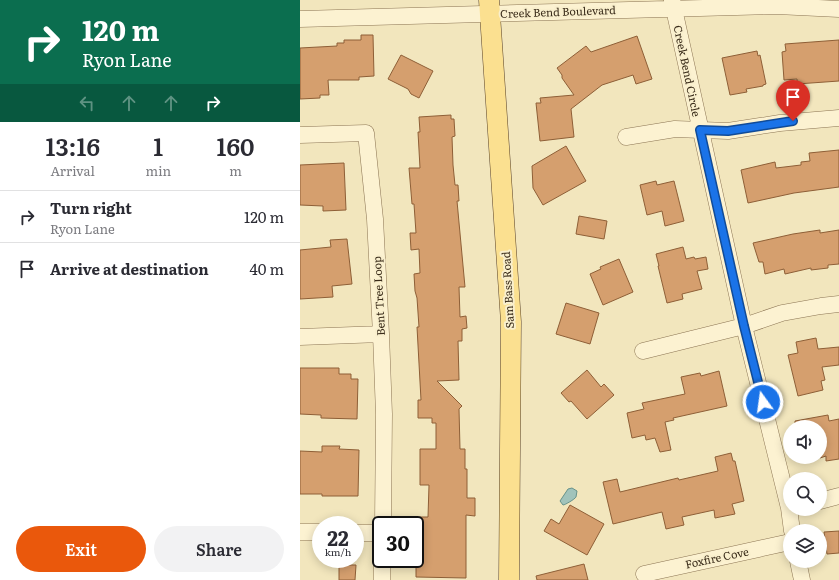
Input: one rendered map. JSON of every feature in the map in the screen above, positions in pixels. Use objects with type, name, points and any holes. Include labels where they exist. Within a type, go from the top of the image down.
[{"type":"main road","name":"Sam Bass Road","points":[[489,7],[511,322],[509,580]]},
{"type":"street","name":"Creek Bend Boulevard","points":[[300,19],[489,7],[673,4],[839,9]]},
{"type":"street","name":"Creek Bend Circle","points":[[673,4],[744,326],[783,480]]},
{"type":"street","points":[[626,138],[674,128],[728,131],[819,118],[839,118]]},
{"type":"street","name":"Bent Tree Loop","points":[[300,135],[366,133],[375,219],[381,334],[384,414],[383,516]]},
{"type":"street","points":[[643,351],[744,326],[782,313],[839,304]]},
{"type":"street","points":[[300,337],[381,334]]},
{"type":"street","points":[[827,499],[839,496]]},
{"type":"street","points":[[300,532],[312,532]]},
{"type":"street","name":"Foxfire Cove","points":[[644,574],[783,544]]},
{"type":"street","points":[[382,568],[382,580]]},
{"type":"street","points":[[799,568],[802,580]]},
{"type":"water","points":[[572,488],[577,491],[576,497],[563,505],[560,501],[568,489]]},
{"type":"building","points":[[361,35],[373,35],[374,76],[359,77],[359,80],[328,80],[329,95],[320,95],[320,98],[300,99],[300,48],[337,46],[337,43],[344,43],[344,40],[361,40]]},
{"type":"building","points":[[637,36],[652,79],[636,84],[633,75],[602,85],[571,109],[574,137],[540,141],[536,103],[541,103],[540,98],[574,95],[557,68],[586,46],[591,52]]},
{"type":"building","points":[[839,40],[839,81],[797,84],[797,79],[784,80],[782,52],[786,51],[785,44]]},
{"type":"building","points":[[757,51],[758,56],[760,55],[766,84],[763,86],[746,89],[747,92],[730,95],[722,58]]},
{"type":"building","points":[[401,55],[433,71],[419,98],[411,94],[408,89],[388,79]]},
{"type":"building","points":[[451,115],[451,119],[454,119],[455,136],[452,137],[453,165],[455,185],[458,185],[459,201],[457,201],[465,287],[459,287],[460,317],[466,316],[467,328],[462,329],[462,341],[458,341],[459,380],[437,381],[462,406],[459,409],[460,449],[465,449],[467,498],[475,498],[475,516],[466,515],[466,578],[416,577],[416,568],[424,568],[424,517],[428,517],[429,485],[420,485],[420,449],[436,449],[436,423],[432,423],[432,418],[418,418],[418,400],[421,400],[417,327],[419,327],[414,274],[420,273],[419,249],[411,250],[410,233],[416,233],[409,168],[420,168],[418,132],[420,132],[419,117]]},
{"type":"building","points":[[566,146],[586,181],[543,205],[533,188],[532,166]]},
{"type":"building","points":[[839,150],[839,187],[794,193],[748,203],[741,170],[775,162],[776,168],[801,165],[801,162],[810,161],[809,153]]},
{"type":"building","points":[[344,163],[346,210],[323,211],[323,206],[300,205],[300,165]]},
{"type":"building","points":[[656,181],[657,185],[674,181],[684,221],[665,226],[662,211],[647,215],[640,185]]},
{"type":"building","points":[[579,216],[607,221],[604,239],[576,234]]},
{"type":"building","points":[[820,230],[820,233],[839,230],[839,264],[828,265],[828,268],[811,270],[811,268],[785,274],[784,269],[765,274],[763,262],[759,262],[753,243],[793,234]]},
{"type":"building","points":[[347,239],[352,284],[332,286],[333,297],[300,299],[300,250],[331,247],[330,240]]},
{"type":"building","points":[[683,247],[686,259],[706,257],[708,269],[697,271],[702,289],[682,294],[683,299],[667,303],[656,254]]},
{"type":"building","points":[[619,259],[633,292],[603,305],[590,274],[601,269],[600,267]]},
{"type":"building","points":[[566,303],[599,313],[590,344],[556,334]]},
{"type":"building","points":[[816,338],[818,349],[839,347],[839,365],[822,367],[825,380],[821,381],[823,390],[798,396],[788,355],[798,353],[796,342]]},
{"type":"building","points":[[300,368],[339,368],[339,374],[351,374],[351,379],[358,379],[357,419],[321,418],[321,415],[300,414]]},
{"type":"building","points":[[587,370],[601,387],[604,384],[614,395],[587,419],[571,401],[569,402],[561,393]]},
{"type":"building","points":[[719,371],[727,406],[673,418],[674,420],[665,422],[671,450],[660,452],[655,438],[646,440],[645,435],[632,438],[627,413],[644,409],[642,403],[685,394],[681,377],[700,373],[701,376]]},
{"type":"building","points":[[828,415],[829,421],[839,419],[839,459],[827,461],[827,420],[800,420]]},
{"type":"building","points":[[322,446],[340,446],[339,449],[359,450],[358,496],[322,496],[322,494],[300,494],[300,451],[322,452]]},
{"type":"building","points":[[731,453],[733,461],[735,461],[744,501],[732,504],[735,514],[715,518],[714,510],[682,517],[684,525],[666,529],[662,512],[613,524],[603,482],[617,479],[620,492],[678,478],[679,480],[718,471],[715,457]]},
{"type":"building","points":[[570,505],[604,524],[587,555],[544,531],[551,519],[559,524]]},
{"type":"building","points":[[839,531],[839,553],[827,554],[827,532]]},
{"type":"building","points":[[584,564],[588,580],[537,580],[536,576]]},
{"type":"building","points":[[339,568],[356,568],[355,580],[339,580]]},
{"type":"route","points":[[763,402],[744,326],[700,130],[728,131],[793,121]]}]
